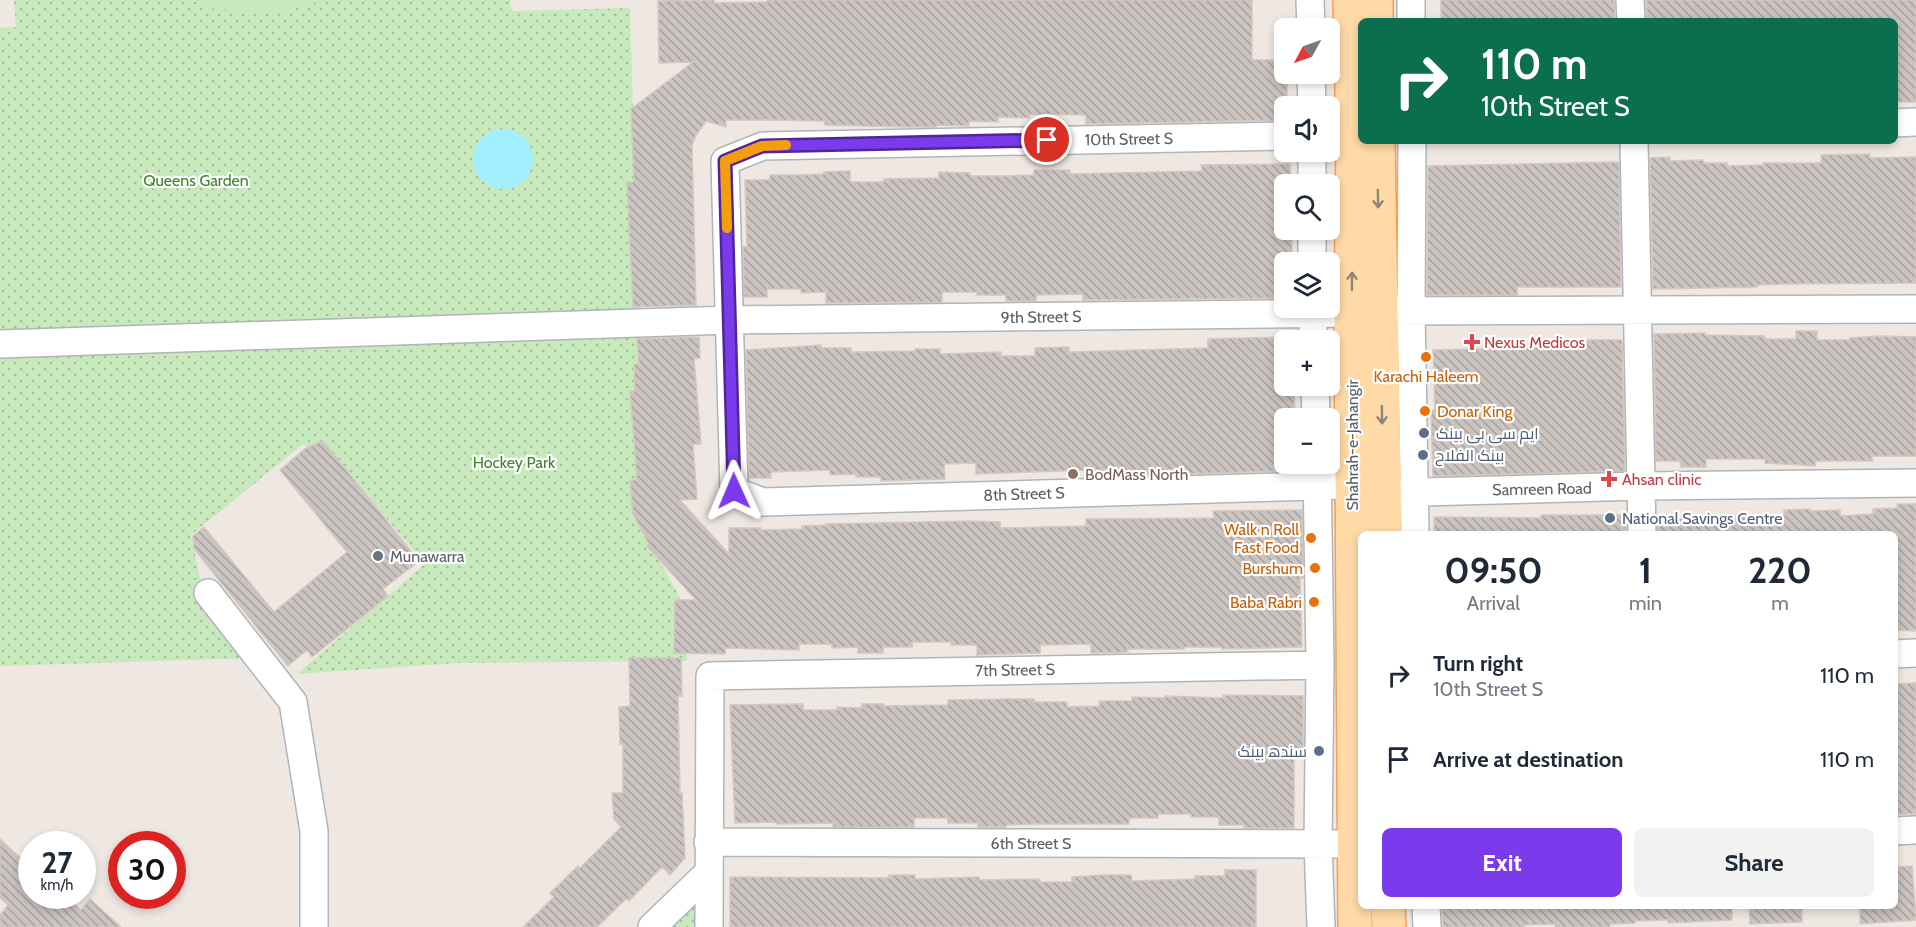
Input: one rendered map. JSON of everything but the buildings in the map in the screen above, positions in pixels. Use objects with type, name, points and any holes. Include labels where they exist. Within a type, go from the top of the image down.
[{"type":"main road","name":"Shahrah-e-Jahangir","points":[[1350,0],[1353,135],[1381,312],[1399,492],[1385,531]]},
{"type":"main road","points":[[1376,0],[1376,18]]},
{"type":"main road","name":"Shahrah-e-Jahangir","points":[[1355,927],[1352,485],[1381,312],[1378,144]]},
{"type":"main road","points":[[1388,909],[1389,927]]},
{"type":"street","points":[[1310,0],[1311,18]]},
{"type":"street","points":[[1411,0],[1411,18]]},
{"type":"street","points":[[1630,0],[1631,18]]},
{"type":"street","points":[[1898,123],[1916,122]]},
{"type":"street","name":"10th Street S","points":[[730,320],[725,161],[762,146],[1274,136]]},
{"type":"street","points":[[1381,312],[1411,144]]},
{"type":"street","points":[[1634,144],[1642,531]]},
{"type":"street","name":"9th Street S","points":[[1340,311],[1916,309]]},
{"type":"street","name":"9th Street S","points":[[0,344],[730,320],[1274,311]]},
{"type":"street","name":"8th Street S","points":[[730,320],[734,491],[763,501],[1317,475],[1352,485]]},
{"type":"street","points":[[1317,475],[1320,665],[1318,844],[1321,927]]},
{"type":"street","name":"Samreen Road","points":[[1399,492],[1916,483]]},
{"type":"street","points":[[1399,492],[1414,531]]},
{"type":"street","points":[[208,593],[292,702],[314,831],[314,927]]},
{"type":"street","points":[[1898,654],[1916,653]]},
{"type":"street","name":"7th Street S","points":[[708,842],[710,676],[1320,665]]},
{"type":"street","points":[[1898,831],[1916,830]]},
{"type":"street","points":[[708,842],[709,927]]},
{"type":"street","name":"6th Street S","points":[[708,842],[1354,844]]},
{"type":"street","points":[[652,927],[708,873]]},
{"type":"street","points":[[1426,909],[1426,927]]},
{"type":"green space","points":[[14,0],[510,0],[512,11],[630,8],[639,323],[654,551],[682,601],[687,661],[457,663],[297,674],[425,564],[328,449],[302,445],[191,535],[203,592],[254,658],[0,666],[0,28],[16,27]]},
{"type":"green space","points":[[190,0],[325,0],[283,12],[214,9]]},
{"type":"green space","points":[[708,873],[709,927],[652,927]]},
{"type":"water","points":[[503,129],[524,138],[533,159],[524,180],[503,189],[482,180],[473,159],[482,138]]},
{"type":"slow traffic","points":[[727,228],[725,161],[762,146],[786,145]]},
{"type":"place","name":"Nexus Medicos","points":[[1472,342]]},
{"type":"place","name":"Karachi Haleem","points":[[1426,357]]},
{"type":"place","name":"Donar King","points":[[1425,411]]},
{"type":"place","name":"ایم سی بی بینک","points":[[1424,433]]},
{"type":"place","name":"بینک الفلاح","points":[[1423,455]]},
{"type":"place","name":"BodMass North","points":[[1073,474]]},
{"type":"place","name":"Ahsan clinic","points":[[1609,479]]},
{"type":"place","name":"National Savings Centre","points":[[1610,518]]},
{"type":"place","name":"Walk n Roll Fast Food","points":[[1311,538]]},
{"type":"place","name":"Munawarra","points":[[378,556]]},
{"type":"place","name":"Burshum","points":[[1315,568]]},
{"type":"place","name":"Baba Rabri","points":[[1314,602]]},
{"type":"place","name":"سندھ بینک","points":[[1319,751]]},
{"type":"route","points":[[734,491],[725,161],[762,146],[1047,140]]},
{"type":"park label","name":"Queens Garden","points":[[196,180]]},
{"type":"park label","name":"Hockey Park","points":[[514,462]]}]
